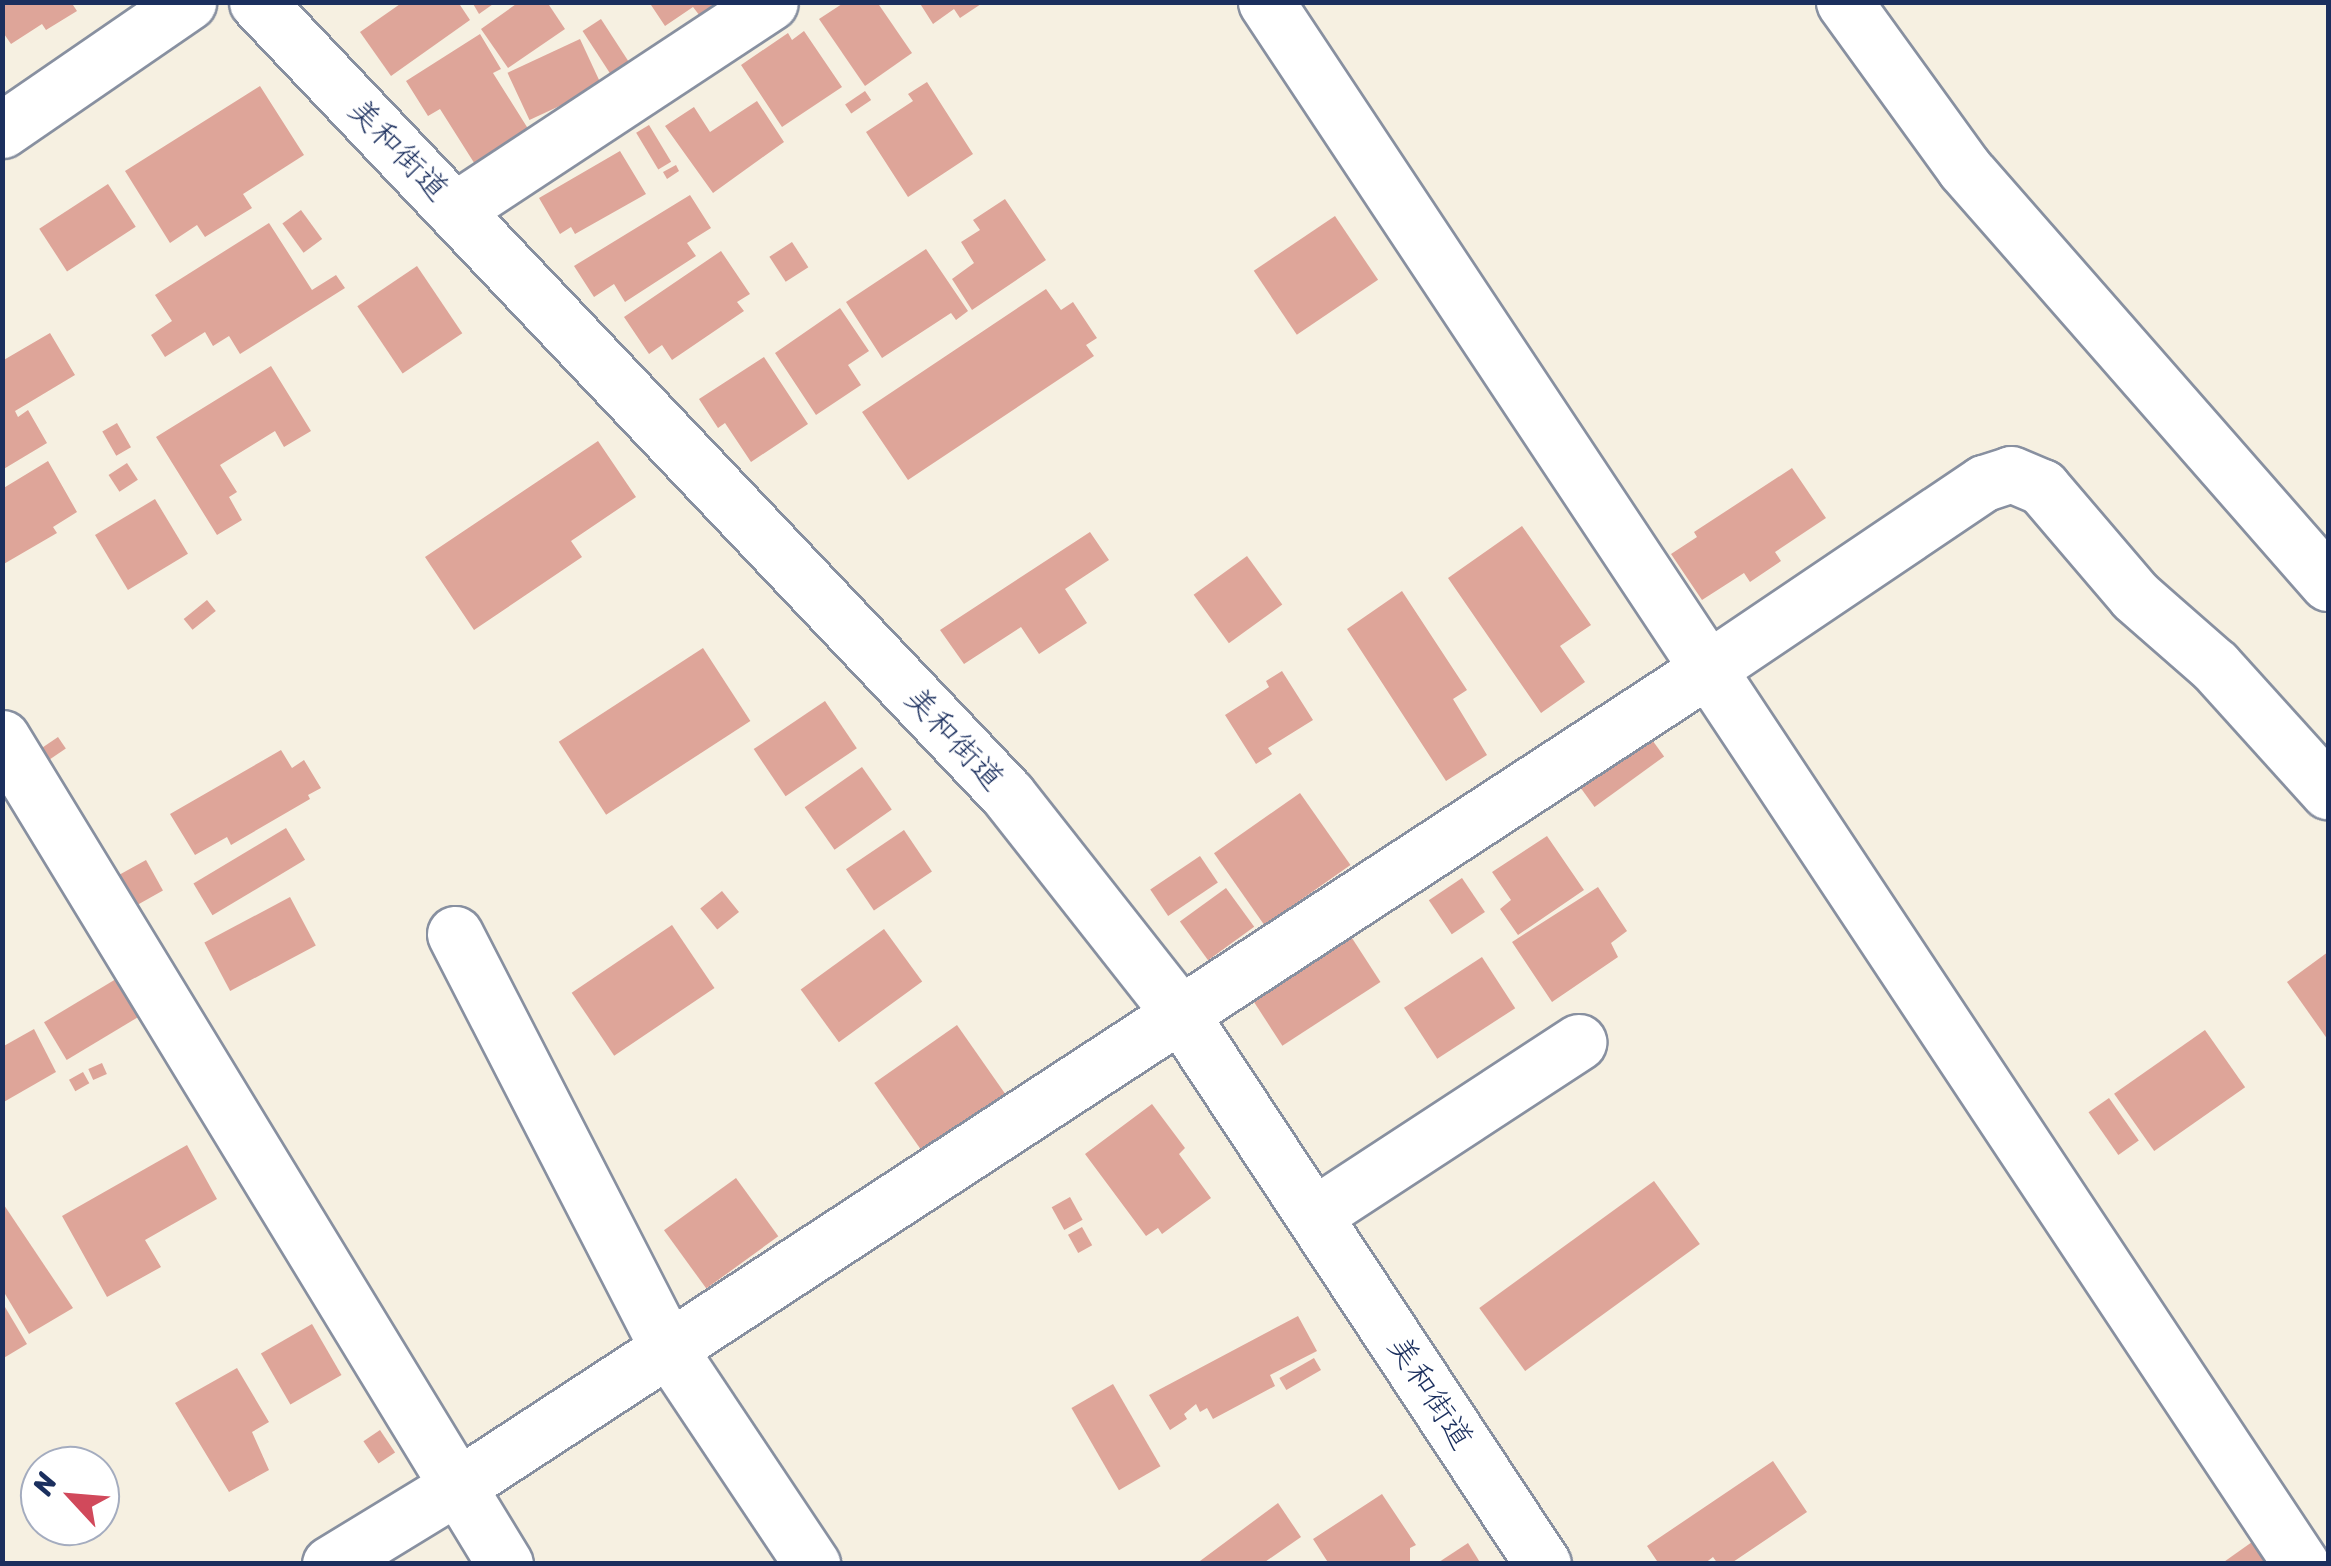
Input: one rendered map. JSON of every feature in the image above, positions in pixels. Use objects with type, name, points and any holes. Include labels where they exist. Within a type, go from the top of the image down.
[{"type":"street","points":[[2,130],[188,2]]},
{"type":"street","name":"美和街道","points":[[256,2],[1008,796],[1179,1012],[1543,1564]]},
{"type":"street","points":[[455,210],[770,2]]},
{"type":"street","points":[[1266,2],[2301,1564]]},
{"type":"street","points":[[1844,2],[1964,168],[2328,583]]},
{"type":"street","points":[[330,1564],[458,1486],[1708,669],[1984,483],[2011,474],[2042,487],[2136,596],[2215,666],[2328,791]]},
{"type":"street","points":[[2,738],[505,1564]]},
{"type":"street","points":[[456,934],[668,1348],[812,1564]]},
{"type":"street","points":[[1314,1215],[1578,1042]]},
{"type":"building","points":[[2,2],[77,2],[73,5],[77,11],[46,30],[42,24],[11,44],[2,31]]},
{"type":"building","points":[[403,2],[458,2],[470,20],[391,76],[360,32]]},
{"type":"building","points":[[472,2],[496,2],[479,14]]},
{"type":"building","points":[[519,2],[547,2],[565,29],[508,68],[481,29]]},
{"type":"building","points":[[649,2],[729,2],[703,20],[693,7],[665,26]]},
{"type":"building","points":[[845,2],[877,2],[912,53],[865,86],[819,19]]},
{"type":"building","points":[[919,2],[984,2],[960,18],[954,9],[933,24]]},
{"type":"building","points":[[601,19],[631,66],[613,78],[583,31]]},
{"type":"building","points":[[804,31],[842,87],[782,127],[741,65],[788,33],[792,40]]},
{"type":"building","points":[[480,34],[501,69],[493,73],[532,135],[478,169],[440,109],[428,116],[406,81]]},
{"type":"building","points":[[580,39],[602,86],[529,120],[507,73]]},
{"type":"building","points":[[927,82],[973,154],[908,197],[866,132],[913,101],[908,94]]},
{"type":"building","points":[[260,86],[304,155],[243,194],[252,208],[205,237],[197,225],[170,243],[125,171]]},
{"type":"building","points":[[865,91],[871,100],[851,114],[845,104]]},
{"type":"building","points":[[757,101],[784,142],[713,193],[665,126],[694,107],[710,132]]},
{"type":"building","points":[[649,125],[671,162],[658,170],[636,133]]},
{"type":"building","points":[[620,151],[646,194],[575,234],[571,227],[560,234],[539,198]]},
{"type":"building","points":[[676,165],[679,171],[667,179],[663,172]]},
{"type":"building","points":[[108,184],[136,227],[67,271],[39,229]]},
{"type":"building","points":[[690,195],[711,228],[687,243],[696,256],[625,302],[614,284],[594,297],[574,266]]},
{"type":"building","points":[[1005,199],[1046,260],[972,310],[952,279],[974,263],[961,242],[980,230],[973,220]]},
{"type":"building","points":[[301,210],[322,239],[304,253],[282,224]]},
{"type":"building","points":[[1335,216],[1378,280],[1297,335],[1254,271]]},
{"type":"building","points":[[269,223],[312,290],[336,275],[345,288],[240,354],[229,336],[213,346],[205,332],[165,357],[151,335],[172,321],[155,295]]},
{"type":"building","points":[[792,242],[808,267],[786,282],[769,257]]},
{"type":"building","points":[[926,249],[968,311],[956,320],[951,313],[882,358],[846,302]]},
{"type":"building","points":[[721,251],[750,294],[737,302],[744,311],[672,360],[662,345],[649,354],[624,317]]},
{"type":"building","points":[[417,266],[462,333],[403,373],[357,306]]},
{"type":"building","points":[[1046,289],[1061,310],[1073,302],[1097,338],[1086,345],[1094,356],[908,480],[862,412]]},
{"type":"building","points":[[840,308],[869,351],[848,365],[861,385],[816,415],[775,353]]},
{"type":"building","points":[[50,333],[75,375],[15,411],[18,417],[28,410],[47,443],[2,470],[2,361]]},
{"type":"building","points":[[764,357],[808,424],[751,462],[725,423],[718,428],[699,399]]},
{"type":"building","points":[[271,366],[311,431],[284,447],[275,431],[220,465],[237,492],[229,497],[242,520],[217,535],[156,437]]},
{"type":"building","points":[[117,423],[131,447],[116,456],[102,432]]},
{"type":"building","points":[[598,441],[636,497],[571,541],[582,557],[474,630],[425,557]]},
{"type":"building","points":[[48,461],[77,512],[53,527],[57,533],[2,565],[2,489]]},
{"type":"building","points":[[127,463],[138,480],[119,492],[109,475]]},
{"type":"building","points":[[1792,468],[1826,518],[1775,552],[1781,561],[1750,582],[1744,573],[1702,600],[1671,554],[1697,537],[1694,532]]},
{"type":"building","points":[[155,499],[188,554],[128,590],[95,535]]},
{"type":"building","points":[[1522,526],[1591,625],[1560,646],[1585,682],[1541,713],[1448,578]]},
{"type":"building","points":[[1090,532],[1109,560],[1065,589],[1087,623],[1039,654],[1021,627],[964,664],[940,630]]},
{"type":"building","points":[[1247,556],[1282,605],[1229,643],[1194,595]]},
{"type":"building","points":[[1402,591],[1467,690],[1453,699],[1487,755],[1446,781],[1347,629]]},
{"type":"building","points":[[207,600],[216,611],[192,630],[184,619]]},
{"type":"building","points":[[703,648],[750,721],[606,815],[559,742]]},
{"type":"building","points":[[1282,671],[1313,720],[1268,748],[1272,754],[1256,764],[1225,715],[1269,687],[1266,681]]},
{"type":"building","points":[[825,701],[857,748],[786,796],[754,749]]},
{"type":"building","points":[[58,737],[66,749],[49,760],[41,748]]},
{"type":"building","points":[[1650,737],[1664,756],[1595,807],[1580,788]]},
{"type":"building","points":[[281,750],[292,768],[304,760],[321,788],[308,795],[310,799],[231,845],[227,837],[195,855],[170,814]]},
{"type":"building","points":[[862,767],[892,810],[834,850],[805,807]]},
{"type":"building","points":[[1300,793],[1350,865],[1264,925],[1214,853]]},
{"type":"building","points":[[286,828],[305,860],[212,915],[193,884]]},
{"type":"building","points":[[904,830],[932,871],[874,911],[846,869]]},
{"type":"building","points":[[1547,836],[1584,890],[1518,935],[1500,909],[1511,900],[1492,872]]},
{"type":"building","points":[[1200,856],[1218,883],[1168,916],[1150,890]]},
{"type":"building","points":[[146,860],[163,891],[136,906],[119,875]]},
{"type":"building","points":[[1462,878],[1485,912],[1452,934],[1429,900]]},
{"type":"building","points":[[1598,887],[1627,931],[1611,943],[1618,957],[1552,1002],[1512,942]]},
{"type":"building","points":[[1226,888],[1254,927],[1208,960],[1180,922]]},
{"type":"building","points":[[722,891],[739,912],[717,930],[700,909]]},
{"type":"building","points":[[290,897],[316,946],[230,991],[204,943]]},
{"type":"building","points":[[672,925],[714,988],[614,1056],[572,993]]},
{"type":"building","points":[[884,929],[922,982],[839,1042],[801,990]]},
{"type":"building","points":[[1350,935],[1380,982],[1282,1046],[1252,999]]},
{"type":"building","points":[[2328,952],[2328,1040],[2287,982]]},
{"type":"building","points":[[1482,957],[1515,1008],[1437,1059],[1404,1008]]},
{"type":"building","points":[[116,979],[139,1017],[67,1060],[44,1022]]},
{"type":"building","points":[[957,1025],[1009,1099],[926,1157],[874,1083]]},
{"type":"building","points":[[34,1029],[56,1072],[2,1103],[2,1047]]},
{"type":"building","points":[[2205,1030],[2245,1087],[2154,1151],[2114,1094]]},
{"type":"building","points":[[102,1063],[107,1074],[93,1080],[88,1069]]},
{"type":"building","points":[[83,1072],[89,1083],[75,1091],[69,1080]]},
{"type":"building","points":[[2109,1098],[2139,1141],[2118,1155],[2089,1112]]},
{"type":"building","points":[[1152,1104],[1185,1148],[1179,1154],[1211,1198],[1162,1234],[1158,1228],[1146,1236],[1085,1154]]},
{"type":"building","points":[[187,1145],[217,1199],[145,1240],[161,1267],[107,1297],[62,1216]]},
{"type":"building","points":[[736,1178],[778,1236],[706,1289],[664,1230]]},
{"type":"building","points":[[1654,1181],[1700,1244],[1525,1371],[1479,1308]]},
{"type":"building","points":[[1070,1197],[1083,1220],[1064,1230],[1052,1207]]},
{"type":"building","points":[[2,1202],[73,1308],[29,1334],[2,1289]]},
{"type":"building","points":[[1082,1227],[1092,1245],[1078,1253],[1068,1235]]},
{"type":"building","points":[[2,1302],[27,1344],[2,1359]]},
{"type":"building","points":[[1298,1316],[1317,1351],[1270,1375],[1275,1386],[1213,1419],[1207,1408],[1200,1412],[1196,1404],[1184,1414],[1187,1419],[1170,1430],[1149,1395]]},
{"type":"building","points":[[312,1324],[342,1375],[290,1405],[261,1354]]},
{"type":"building","points":[[1314,1358],[1321,1370],[1286,1390],[1279,1378]]},
{"type":"building","points":[[237,1368],[269,1422],[252,1432],[269,1470],[229,1492],[175,1403]]},
{"type":"building","points":[[1113,1384],[1160,1466],[1119,1490],[1071,1408]]},
{"type":"building","points":[[380,1430],[395,1452],[379,1464],[363,1441]]},
{"type":"building","points":[[1773,1461],[1807,1512],[1730,1564],[1718,1564],[1713,1557],[1704,1564],[1659,1564],[1647,1546]]},
{"type":"building","points":[[1382,1494],[1416,1545],[1410,1548],[1410,1561],[1329,1564],[1313,1539]]},
{"type":"building","points":[[1278,1503],[1301,1537],[1262,1564],[1196,1564]]},
{"type":"building","points":[[2252,1542],[2268,1564],[2221,1564]]},
{"type":"building","points":[[1468,1543],[1481,1564],[1436,1564]]}]
